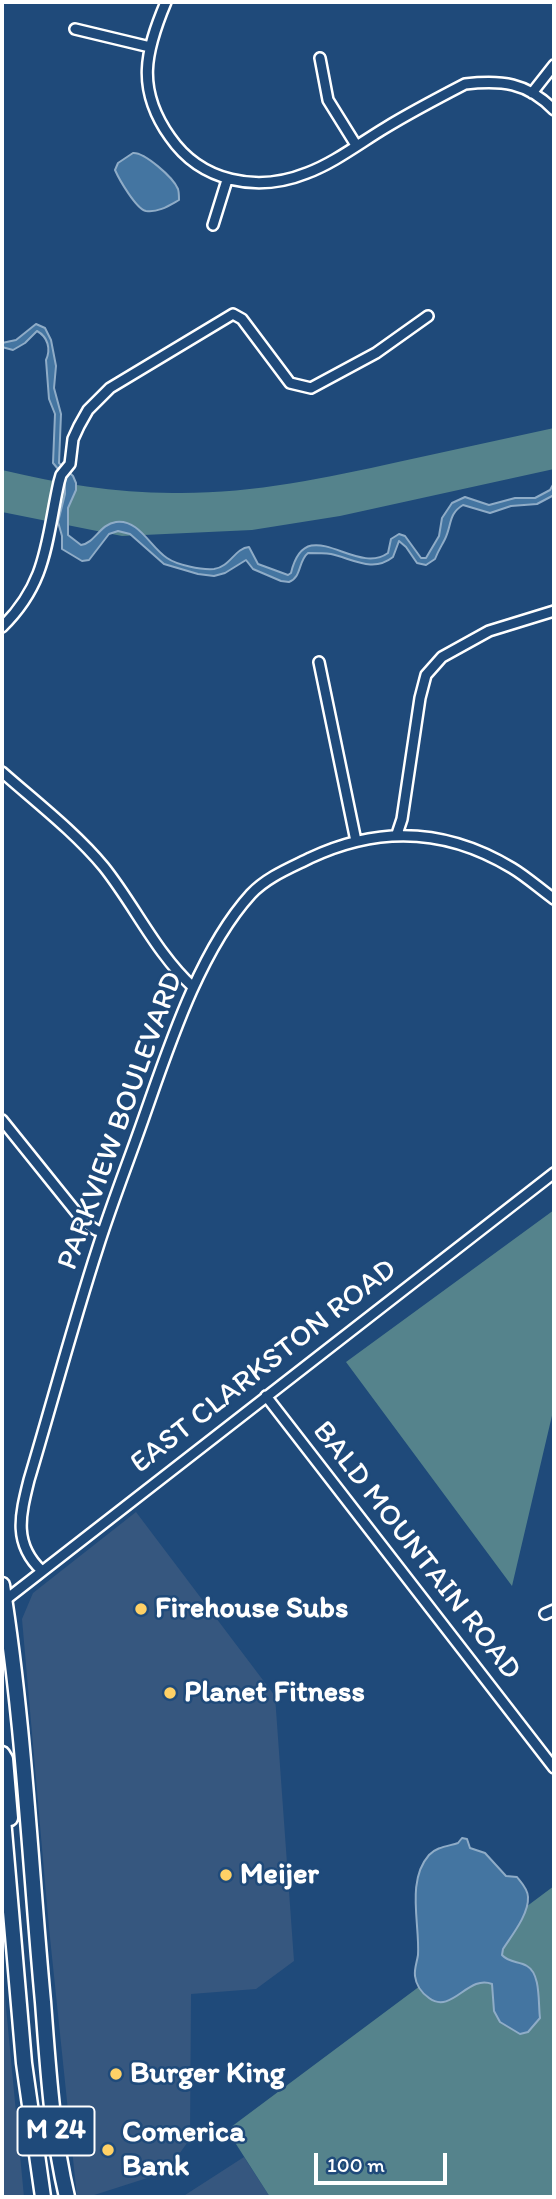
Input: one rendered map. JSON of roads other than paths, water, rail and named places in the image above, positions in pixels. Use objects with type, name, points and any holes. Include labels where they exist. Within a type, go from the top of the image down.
[{"type":"main road","name":"M 24","points":[[2,1585],[18,1710],[49,2074],[67,2197]]},
{"type":"main road","points":[[2,1754],[5,1759],[15,1858],[22,1869],[31,1870]]},
{"type":"main road","name":"M 24","points":[[2,1807],[24,2063],[43,2197]]},
{"type":"main road","points":[[14,1947],[38,1950]]},
{"type":"street","points":[[166,2],[146,64],[147,91],[160,123],[176,146],[214,175],[227,180],[250,183],[279,182],[309,173],[465,83],[494,81],[513,84],[532,93],[554,110]]},
{"type":"street","points":[[75,29],[150,47]]},
{"type":"street","points":[[320,58],[328,100],[356,145]]},
{"type":"street","points":[[532,93],[554,65]]},
{"type":"street","points":[[213,225],[227,180]]},
{"type":"street","points":[[2,626],[37,579],[46,556],[59,482],[61,475],[71,464],[73,439],[88,410],[110,388],[233,314],[242,318],[290,383],[311,388],[376,353],[428,316]]},
{"type":"street","points":[[397,834],[402,819],[420,698],[426,675],[442,657],[489,631],[554,611]]},
{"type":"street","points":[[319,662],[356,841]]},
{"type":"street","points":[[2,772],[96,859],[173,968],[193,987]]},
{"type":"street","name":"PARKVIEW BOULEVARD","points":[[42,1571],[31,1561],[25,1549],[20,1518],[31,1471],[103,1232],[193,987],[226,928],[252,893],[291,867],[356,841],[397,834],[464,845],[513,868],[554,899]]},
{"type":"street","points":[[2,1120],[84,1222],[103,1232]]},
{"type":"street","name":"EAST CLARKSTON ROAD","points":[[4,1601],[554,1173]]},
{"type":"street","name":"BALD MOUNTAIN ROAD","points":[[266,1396],[554,1768]]},
{"type":"place","name":"Firehouse Subs","points":[[141,1609]]},
{"type":"place","name":"Planet Fitness","points":[[170,1693]]},
{"type":"place","name":"Meijer","points":[[226,1875]]},
{"type":"place","name":"Burger King","points":[[116,2074]]},
{"type":"place","name":"Comerica Bank","points":[[108,2150]]}]
